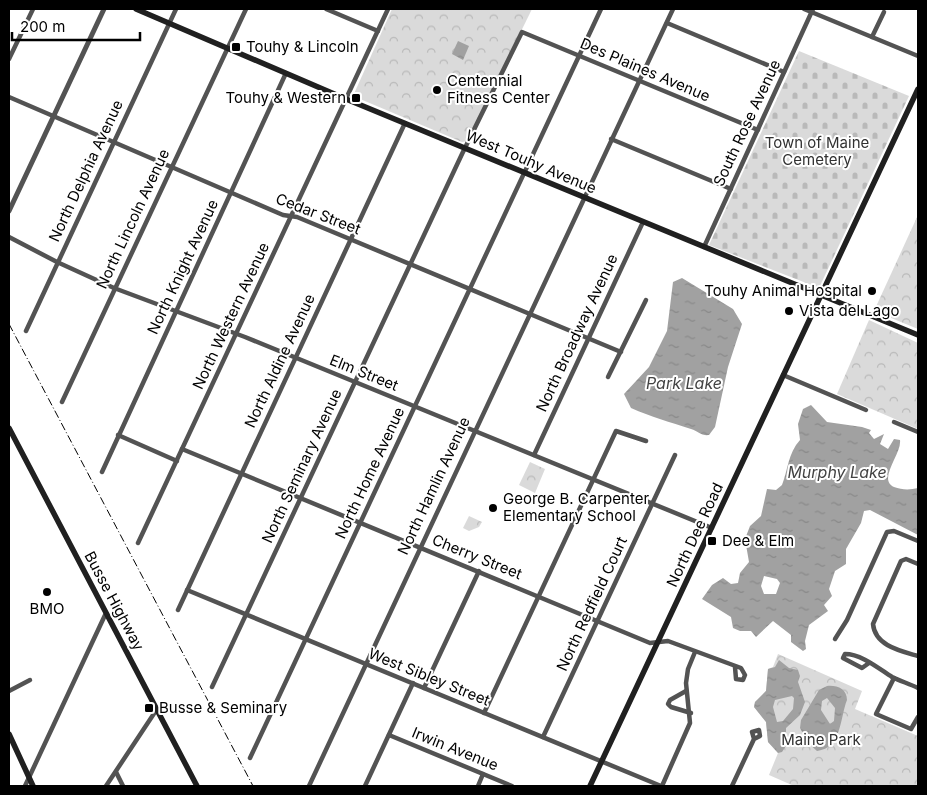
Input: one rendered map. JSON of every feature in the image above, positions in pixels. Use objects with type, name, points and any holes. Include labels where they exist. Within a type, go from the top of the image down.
[{"type":"main road","name":"West Touhy Avenue","points":[[136,9],[346,99],[918,336]]},
{"type":"main road","name":"North Dee Road","points":[[590,786],[918,90]]},
{"type":"main road","name":"Busse Highway","points":[[9,428],[197,786]]},
{"type":"main road","points":[[9,734],[33,786]]},
{"type":"street","points":[[9,60],[33,9]]},
{"type":"street","points":[[9,211],[104,9]]},
{"type":"street","name":"North Delphia Avenue","points":[[26,331],[176,9]]},
{"type":"street","name":"North Lincoln Avenue","points":[[62,402],[246,9]]},
{"type":"street","points":[[326,9],[378,31]]},
{"type":"street","name":"North Western Avenue","points":[[138,543],[388,9]]},
{"type":"street","name":"North Home Avenue","points":[[250,758],[601,9]]},
{"type":"street","name":"North Hamlin Avenue","points":[[309,786],[673,9]]},
{"type":"street","points":[[804,9],[812,10],[918,56]]},
{"type":"street","name":"South Rose Avenue","points":[[704,247],[812,10]]},
{"type":"street","points":[[872,37],[884,12]]},
{"type":"street","points":[[667,23],[784,72]]},
{"type":"street","name":"Des Plaines Avenue","points":[[522,32],[758,130]]},
{"type":"street","name":"North Seminary Avenue","points":[[212,687],[410,264],[522,32]]},
{"type":"street","name":"North Knight Avenue","points":[[102,472],[286,73]]},
{"type":"street","name":"Cedar Street","points":[[9,96],[283,215],[291,216],[351,239],[621,352]]},
{"type":"street","name":"North Aldine Avenue","points":[[178,610],[405,123]]},
{"type":"street","points":[[611,139],[731,189]]},
{"type":"street","name":"North Broadway Avenue","points":[[534,455],[643,222]]},
{"type":"street","name":"Elm Street","points":[[9,237],[57,262],[114,288],[355,382],[712,528]]},
{"type":"street","points":[[608,377],[646,300]]},
{"type":"street","points":[[783,375],[866,410]]},
{"type":"street","points":[[894,422],[918,432]]},
{"type":"street","points":[[484,713],[616,431],[646,441]]},
{"type":"street","points":[[118,435],[177,460]]},
{"type":"street","name":"Cherry Street","points":[[182,449],[650,643],[668,641],[724,661],[735,667]]},
{"type":"street","name":"North Redfield Court","points":[[543,737],[675,455]]},
{"type":"street","points":[[835,639],[847,620],[888,532],[894,531],[918,541]]},
{"type":"street","points":[[918,564],[906,559],[901,561],[873,624],[878,636],[886,644],[918,656]]},
{"type":"street","points":[[424,688],[479,571]]},
{"type":"street","name":"West Sibley Street","points":[[187,590],[661,786]]},
{"type":"street","points":[[25,786],[106,613]]},
{"type":"street","points":[[661,786],[689,727],[691,713],[686,691],[686,677],[695,652]]},
{"type":"street","points":[[869,663],[862,668],[843,658],[847,654],[869,663],[894,678],[918,688]]},
{"type":"street","points":[[894,678],[876,714],[911,729],[918,717]]},
{"type":"street","points":[[9,691],[30,680]]},
{"type":"street","points":[[365,786],[413,683]]},
{"type":"street","points":[[686,691],[670,700],[668,704],[671,707],[691,713]]},
{"type":"street","points":[[106,786],[157,709]]},
{"type":"street","name":"Irwin Avenue","points":[[389,735],[512,786]]},
{"type":"street","points":[[732,786],[754,739]]},
{"type":"street","points":[[116,772],[123,786]]},
{"type":"street","points":[[478,786],[483,774]]},
{"type":"green space","points":[[392,9],[532,9],[467,141],[462,142],[353,96]]},
{"type":"green space","name":"Town of Maine Cemetery","points":[[799,51],[909,96],[819,288],[709,245]]},
{"type":"green space","points":[[918,215],[918,329],[874,311]]},
{"type":"green space","points":[[869,320],[918,343],[918,429],[837,394]]},
{"type":"green space","points":[[530,462],[545,469],[535,493],[519,485]]},
{"type":"green space","points":[[469,516],[482,522],[479,527],[469,531],[463,528]]},
{"type":"green space","name":"Maine Park","points":[[778,654],[862,691],[855,709],[918,736],[918,786],[794,786],[769,775],[778,753],[768,742],[766,722],[754,707],[755,702],[766,691],[768,669],[773,667]]},
{"type":"water","points":[[458,41],[469,46],[463,60],[452,54]]},
{"type":"water","name":"Park Lake","points":[[682,278],[733,309],[742,324],[728,367],[715,427],[709,435],[631,408],[624,394],[649,367],[667,331],[673,282]]},
{"type":"water","name":"Murphy Lake","points":[[811,405],[827,422],[871,430],[869,433],[874,439],[884,434],[880,444],[888,449],[894,439],[900,440],[900,446],[888,478],[889,483],[897,488],[918,488],[918,535],[870,510],[864,511],[861,523],[846,549],[846,564],[835,571],[829,589],[832,596],[824,605],[828,611],[809,625],[805,641],[806,649],[803,651],[791,642],[791,635],[773,621],[756,637],[751,631],[740,631],[733,628],[731,617],[702,599],[712,585],[723,578],[731,584],[738,583],[740,573],[749,562],[745,539],[750,526],[761,516],[767,489],[776,490],[782,485],[791,456],[800,440],[798,424],[803,409]],"holes":[[[764,576],[777,579],[780,583],[776,594],[764,594],[761,586]]]},
{"type":"water","points":[[779,660],[789,668],[798,670],[800,676],[798,682],[805,702],[800,715],[786,728],[786,746],[782,752],[778,753],[768,742],[766,722],[754,707],[755,702],[766,691],[768,669],[775,667]],"holes":[[[792,696],[794,698],[793,709],[783,721],[777,722],[773,707],[775,700]]]},
{"type":"water","points":[[827,686],[838,687],[843,690],[847,700],[836,738],[825,749],[817,751],[808,743],[800,728],[801,720],[819,690]],"holes":[[[827,698],[835,708],[834,721],[830,724],[821,710],[822,701]]]},
{"type":"railway","points":[[9,324],[253,786]]},
{"type":"place","name":"Touhy & Lincoln","points":[[236,47]]},
{"type":"place","name":"Centennial Fitness Center","points":[[437,90]]},
{"type":"place","name":"Touhy & Western","points":[[356,98]]},
{"type":"place","name":"Touhy Animal Hospital","points":[[872,291]]},
{"type":"place","name":"Vista del Lago","points":[[789,311]]},
{"type":"place","name":"George B. Carpenter Elementary School","points":[[493,508]]},
{"type":"place","name":"Dee & Elm","points":[[712,541]]},
{"type":"place","name":"BMO","points":[[47,592]]},
{"type":"place","name":"Busse & Seminary","points":[[149,708]]}]
